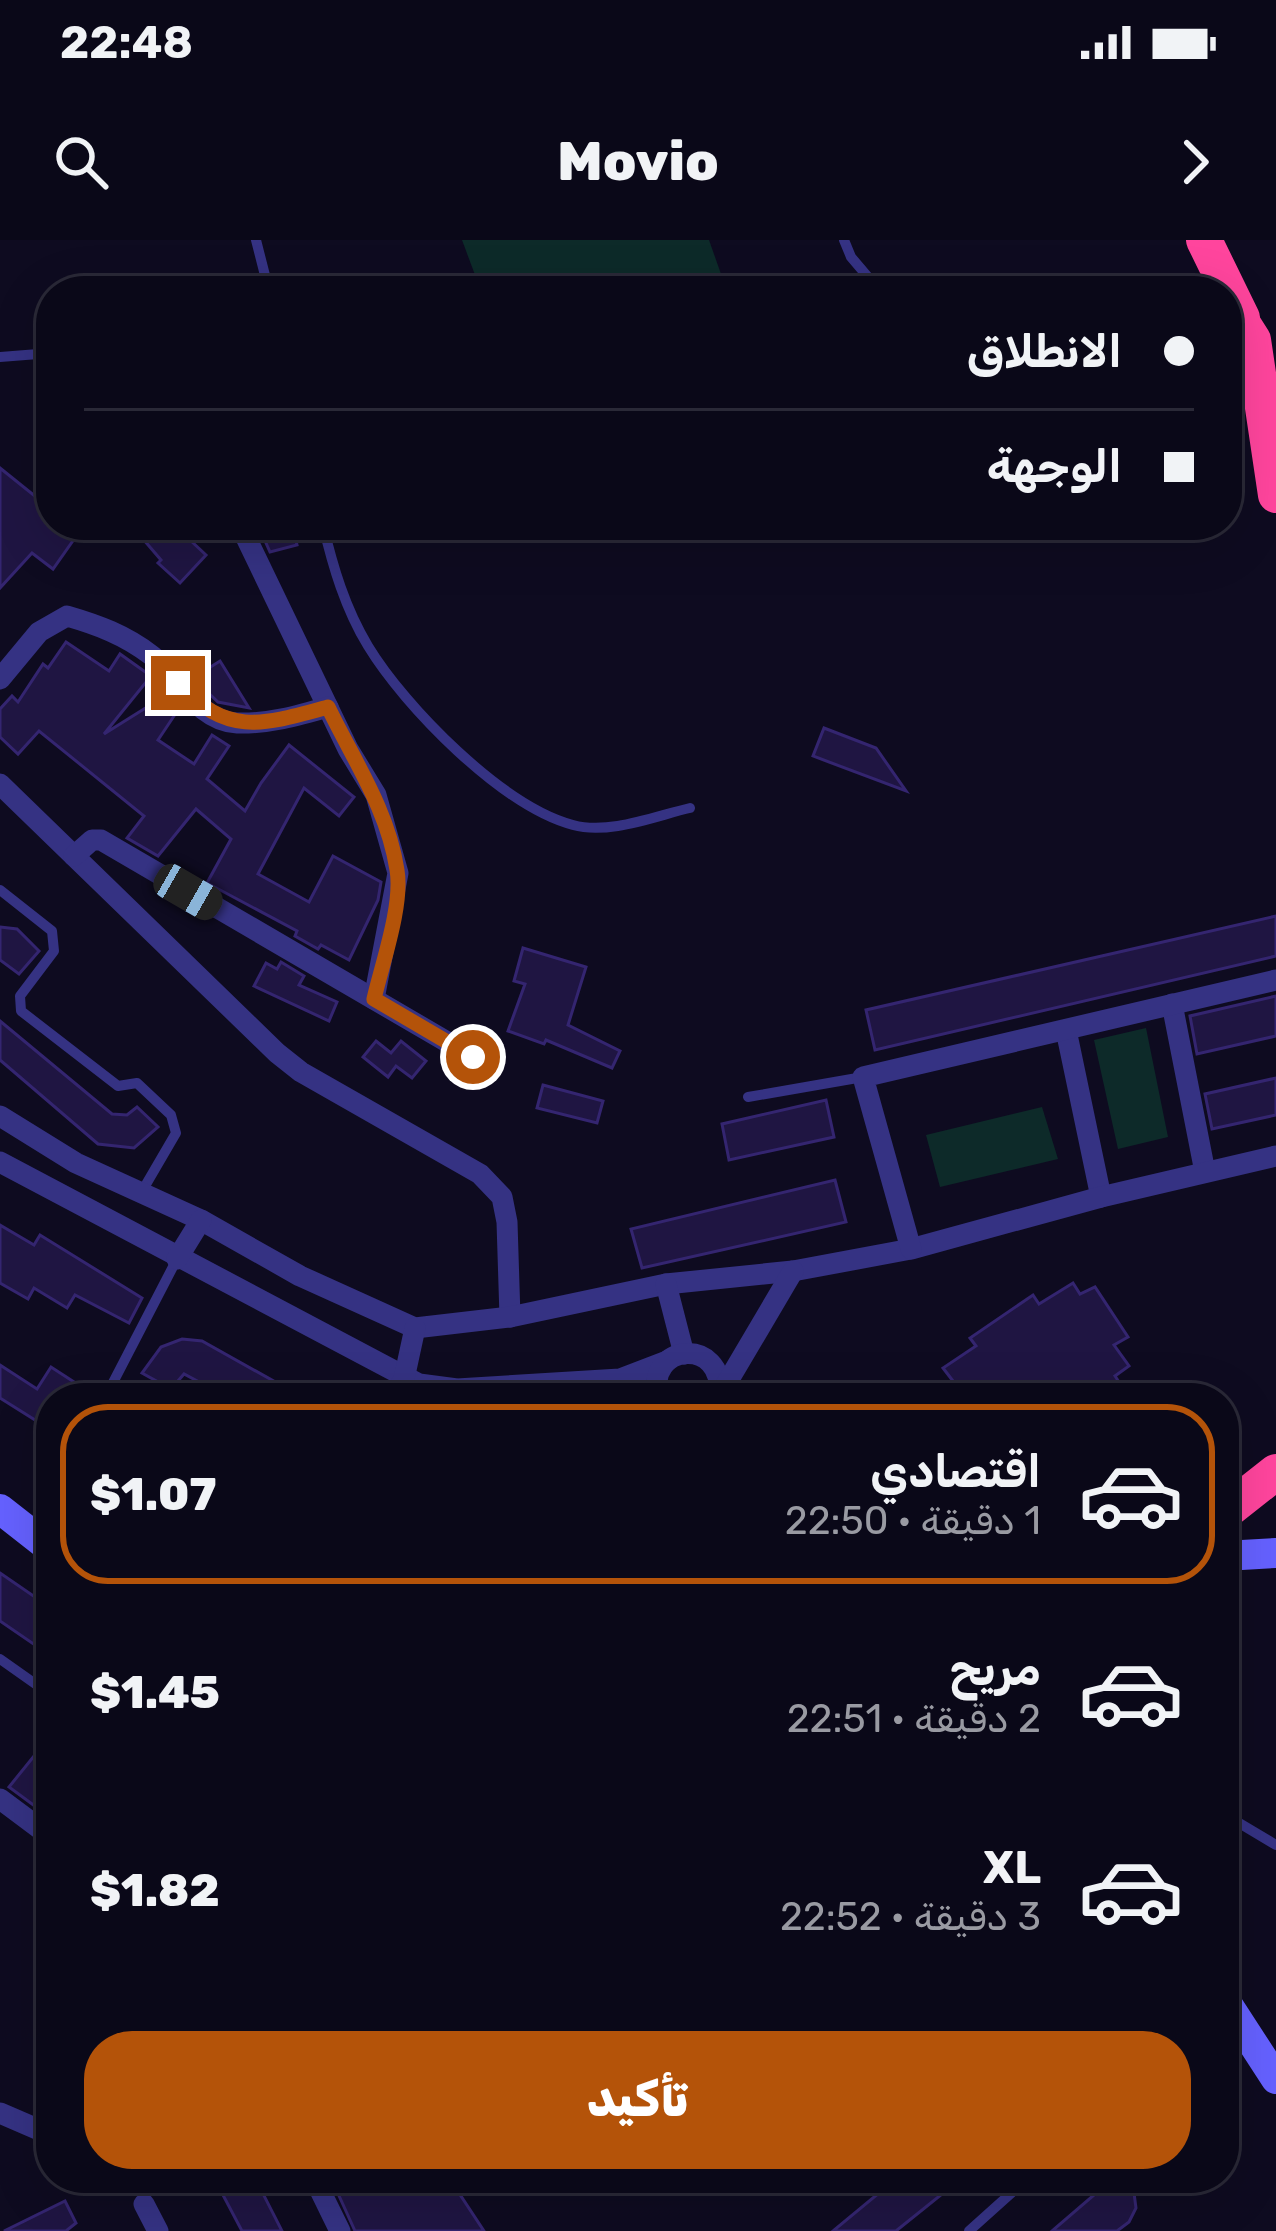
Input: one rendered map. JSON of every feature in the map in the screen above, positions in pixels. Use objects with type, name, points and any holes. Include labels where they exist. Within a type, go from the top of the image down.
[{"type":"highway","points":[[1190,240],[1213,276]]},
{"type":"highway","points":[[1204,240],[1221,276]]},
{"type":"highway","points":[[1242,319],[1252,340],[1276,494]]},
{"type":"highway","points":[[1242,324],[1276,381]]},
{"type":"highway","points":[[1239,1501],[1276,1472]]},
{"type":"street","points":[[247,540],[376,795],[398,873],[374,999]]},
{"type":"street","points":[[0,679],[39,632],[67,616],[127,639],[155,658],[201,708],[233,723],[280,721],[328,707]]},
{"type":"street","points":[[0,784],[289,1063],[480,1174],[502,1197],[510,1317]]},
{"type":"street","points":[[74,856],[92,840],[101,840],[473,1057]]},
{"type":"street","points":[[911,1249],[862,1077],[1276,980]]},
{"type":"street","points":[[1172,1004],[1205,1172]]},
{"type":"street","points":[[1066,1030],[1101,1197]]},
{"type":"street","points":[[0,1116],[76,1163],[415,1328],[510,1317],[666,1283],[793,1271],[911,1249],[1276,1156]]},
{"type":"street","points":[[0,1162],[389,1383]]},
{"type":"street","points":[[177,1259],[201,1220]]},
{"type":"street","points":[[726,1383],[793,1271]]},
{"type":"street","points":[[666,1283],[676,1357]]},
{"type":"street","points":[[399,1383],[415,1328]]},
{"type":"street","points":[[555,1383],[620,1379],[695,1354],[713,1365],[718,1383]]},
{"type":"street","points":[[657,1383],[657,1377],[676,1357]]},
{"type":"street","points":[[620,1379],[628,1383]]},
{"type":"street","points":[[0,1509],[36,1537]]},
{"type":"street","points":[[1239,1555],[1276,1553]]},
{"type":"street","points":[[0,1799],[36,1826]]},
{"type":"street","points":[[1239,2022],[1276,2079]]},
{"type":"street","points":[[0,2113],[36,2129]]},
{"type":"street","points":[[321,2193],[340,2231]]},
{"type":"street","points":[[144,2204],[158,2231]]},
{"type":"lane","points":[[256,240],[265,276]]},
{"type":"lane","points":[[844,240],[867,276]]},
{"type":"lane","points":[[0,357],[36,354]]},
{"type":"lane","points":[[327,540],[334,571],[368,647],[400,691],[500,785],[545,814],[575,826],[600,828],[690,808]]},
{"type":"lane","points":[[0,890],[52,931],[54,951],[20,996],[21,1011],[118,1086],[137,1083],[171,1115],[176,1132],[141,1193]]},
{"type":"lane","points":[[748,1097],[862,1077]]},
{"type":"lane","points":[[113,1383],[177,1259]]},
{"type":"lane","points":[[0,1660],[36,1684]]},
{"type":"lane","points":[[1239,1823],[1276,1845]]},
{"type":"lane","points":[[968,2231],[1011,2193]]},
{"type":"green space","points":[[462,240],[709,240],[722,276],[475,276]]},
{"type":"green space","points":[[1146,1028],[1168,1137],[1118,1149],[1094,1040]]},
{"type":"green space","points":[[1042,1107],[1058,1159],[940,1187],[926,1135]]},
{"type":"building","points":[[0,468],[36,497],[36,540],[73,540],[53,569],[32,553],[0,588]]},
{"type":"building","points":[[144,540],[190,540],[206,555],[180,583],[158,563],[161,560]]},
{"type":"building","points":[[265,540],[296,540],[297,545],[270,552]]},
{"type":"building","points":[[66,642],[109,671],[120,654],[151,676],[104,734],[168,694],[180,707],[158,740],[194,764],[212,735],[229,746],[207,779],[245,811],[289,745],[354,797],[339,816],[304,788],[258,874],[309,902],[333,856],[381,882],[378,900],[349,960],[321,945],[318,949],[295,936],[297,931],[207,883],[231,839],[196,809],[158,856],[127,838],[144,816],[39,731],[18,754],[0,737],[0,709],[12,696],[18,702],[43,664],[48,668]]},
{"type":"building","points":[[220,661],[249,708],[218,702],[193,678]]},
{"type":"building","points":[[824,728],[876,748],[906,791],[813,756]]},
{"type":"building","points":[[1276,916],[1276,956],[875,1050],[866,1010]]},
{"type":"building","points":[[0,927],[17,929],[39,951],[19,974],[0,960]]},
{"type":"building","points":[[523,948],[586,967],[568,1025],[620,1051],[612,1068],[546,1040],[544,1044],[508,1031],[525,984],[514,981]]},
{"type":"building","points":[[281,962],[304,976],[299,985],[337,1002],[329,1021],[254,986],[266,963],[277,969]]},
{"type":"building","points":[[1276,996],[1276,1036],[1197,1054],[1190,1016]]},
{"type":"building","points":[[0,1021],[112,1114],[127,1115],[137,1107],[158,1127],[134,1148],[98,1144],[0,1060]]},
{"type":"building","points":[[376,1041],[391,1053],[401,1041],[426,1061],[412,1078],[396,1066],[388,1077],[363,1057]]},
{"type":"building","points":[[1276,1078],[1276,1115],[1212,1129],[1205,1094]]},
{"type":"building","points":[[543,1085],[603,1101],[597,1123],[537,1108]]},
{"type":"building","points":[[826,1100],[834,1137],[729,1160],[722,1124]]},
{"type":"building","points":[[835,1180],[846,1222],[642,1268],[631,1229]]},
{"type":"building","points":[[0,1225],[34,1245],[40,1235],[142,1298],[129,1323],[75,1295],[67,1308],[34,1288],[28,1299],[0,1283]]},
{"type":"building","points":[[1073,1283],[1080,1294],[1095,1287],[1128,1337],[1114,1345],[1129,1366],[1115,1376],[1120,1383],[950,1383],[943,1368],[976,1346],[970,1338],[1033,1295],[1039,1304]]},
{"type":"building","points":[[182,1339],[202,1341],[277,1383],[201,1383],[184,1374],[176,1383],[160,1383],[142,1373],[161,1347]]},
{"type":"building","points":[[0,1365],[36,1388],[36,1421],[0,1398]]},
{"type":"building","points":[[51,1367],[73,1383],[41,1383]]},
{"type":"building","points":[[0,1573],[36,1598],[36,1646],[0,1621]]},
{"type":"building","points":[[36,1754],[36,1807],[9,1787]]},
{"type":"building","points":[[222,2193],[263,2193],[282,2231],[242,2231]]},
{"type":"building","points":[[338,2193],[459,2193],[484,2231],[355,2231]]},
{"type":"building","points":[[879,2193],[943,2193],[896,2231],[833,2231]]},
{"type":"building","points":[[1134,2193],[1136,2208],[1129,2222],[1117,2231],[1052,2231],[1094,2195]]},
{"type":"building","points":[[65,2201],[76,2223],[66,2231],[4,2231]]},
{"type":"route","points":[[178,683],[201,708],[233,723],[280,721],[328,707],[376,795],[398,873],[374,999],[473,1057]]}]
